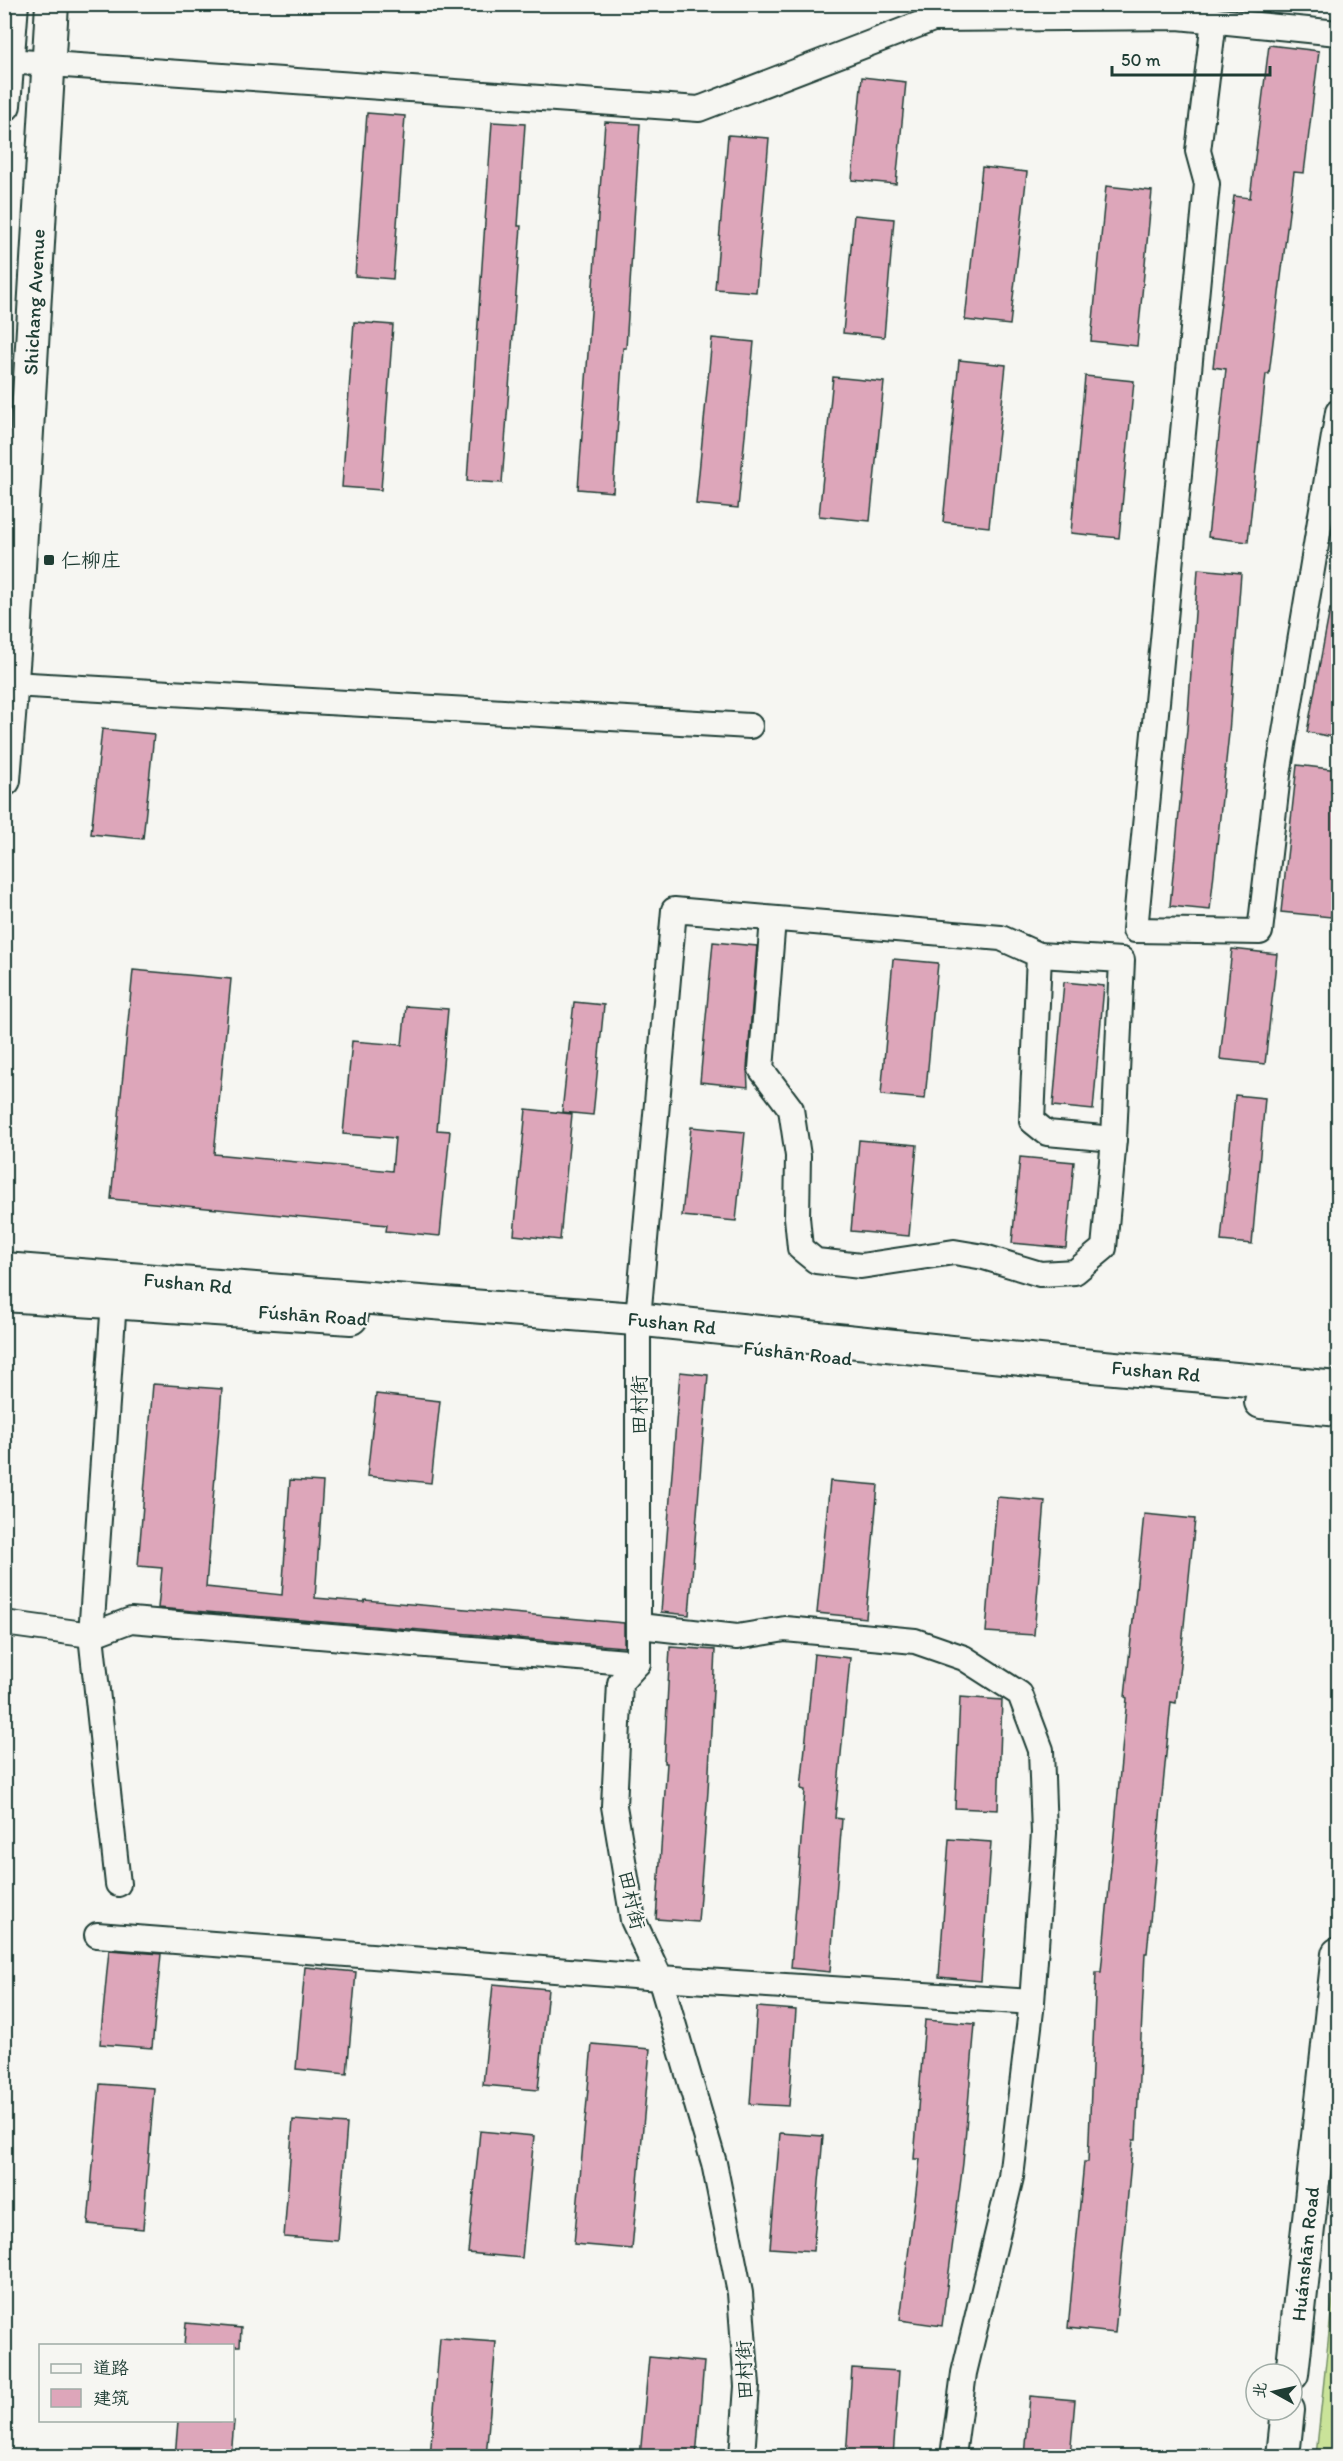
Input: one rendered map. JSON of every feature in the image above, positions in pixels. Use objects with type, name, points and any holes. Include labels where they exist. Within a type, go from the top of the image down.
[{"type":"main road","points":[[4,105],[12,4]]},
{"type":"main road","name":"Shichang Avenue","points":[[4,780],[12,684],[52,4]]},
{"type":"main road","name":"Fushan Rd","points":[[4,1269],[115,1290],[639,1328],[1338,1388]]},
{"type":"main road","points":[[4,1295],[115,1290]]},
{"type":"main road","name":"Fúshān Road","points":[[639,1328],[1338,1410]]},
{"type":"main road","name":"Huánshān Road","points":[[1293,2362],[1338,1954]]},
{"type":"main road","points":[[1283,2457],[1287,2422]]},
{"type":"street","points":[[7,61],[699,109],[933,18],[1178,17],[1338,33]]},
{"type":"street","points":[[1214,20],[1198,152],[1207,184],[1135,930],[1260,932],[1278,775],[1338,412]]},
{"type":"street","points":[[12,684],[750,726]]},
{"type":"street","name":"田村街","points":[[742,2457],[747,2386],[741,2294],[714,2163],[660,1978],[633,1920],[614,1806],[620,1683],[638,1663],[640,1626],[639,1328],[674,910],[773,919]]},
{"type":"street","points":[[773,919],[1001,938],[1039,955],[1122,960],[1114,1139],[1104,1248],[1075,1272],[1040,1274],[984,1257],[954,1252],[861,1266],[816,1260],[800,1248],[797,1217],[798,1156],[791,1109],[760,1069],[773,919]]},
{"type":"street","points":[[1039,955],[1032,1121],[1047,1133],[1114,1139]]},
{"type":"street","points":[[115,1290],[91,1635],[118,1884]]},
{"type":"street","points":[[4,1623],[91,1635],[131,1620],[638,1663]]},
{"type":"street","points":[[640,1626],[737,1637],[785,1629],[915,1641],[964,1658],[1020,1694],[1041,1750],[1044,1821],[1032,2002],[1011,2177],[964,2373],[953,2457]]},
{"type":"street","points":[[97,1935],[660,1978],[1032,2002]]},
{"type":"green space","points":[[1338,2248],[1338,2456],[1316,2456]]},
{"type":"building","points":[[1269,45],[1319,51],[1304,173],[1294,172],[1269,374],[1266,374],[1248,542],[1208,537],[1226,369],[1213,367],[1234,196],[1250,198]]},
{"type":"building","points":[[862,77],[906,82],[896,184],[852,180]]},
{"type":"building","points":[[367,113],[405,116],[393,279],[355,276]]},
{"type":"building","points":[[492,122],[525,124],[518,226],[521,226],[502,483],[467,481]]},
{"type":"building","points":[[605,122],[640,124],[626,348],[623,348],[613,492],[578,489]]},
{"type":"building","points":[[728,135],[769,138],[756,292],[715,289]]},
{"type":"building","points":[[982,167],[1027,172],[1010,325],[965,320]]},
{"type":"building","points":[[1106,186],[1152,191],[1137,346],[1091,341]]},
{"type":"building","points":[[854,215],[894,219],[884,337],[843,333]]},
{"type":"building","points":[[354,322],[393,325],[381,490],[342,487]]},
{"type":"building","points":[[712,338],[754,342],[738,508],[696,504]]},
{"type":"building","points":[[959,360],[1006,365],[989,527],[943,522]]},
{"type":"building","points":[[1085,376],[1134,381],[1119,538],[1071,533]]},
{"type":"building","points":[[833,377],[884,382],[870,521],[819,516]]},
{"type":"building","points":[[1198,569],[1241,573],[1229,733],[1210,910],[1170,906],[1187,730]]},
{"type":"building","points":[[1330,609],[1338,610],[1338,738],[1307,732]]},
{"type":"building","points":[[102,729],[154,734],[143,839],[91,834]]},
{"type":"building","points":[[1297,765],[1338,770],[1338,856],[1331,917],[1281,912]]},
{"type":"building","points":[[713,942],[757,946],[747,1068],[748,1087],[700,1082]]},
{"type":"building","points":[[1232,949],[1277,954],[1265,1064],[1220,1059]]},
{"type":"building","points":[[893,959],[938,963],[925,1099],[881,1095]]},
{"type":"building","points":[[133,970],[231,979],[214,1154],[392,1171],[395,1138],[343,1134],[352,1041],[402,1045],[406,1006],[448,1009],[437,1130],[450,1131],[440,1236],[386,1231],[387,1225],[111,1199]]},
{"type":"building","points":[[1064,982],[1104,986],[1093,1110],[1053,1106]]},
{"type":"building","points":[[574,1002],[604,1005],[593,1115],[562,1112]]},
{"type":"building","points":[[1235,1095],[1265,1098],[1252,1244],[1221,1241]]},
{"type":"building","points":[[526,1109],[572,1114],[560,1240],[514,1235]]},
{"type":"building","points":[[691,1127],[745,1132],[736,1221],[682,1216]]},
{"type":"building","points":[[859,1140],[917,1145],[909,1236],[851,1231]]},
{"type":"building","points":[[1020,1157],[1074,1162],[1066,1248],[1012,1243]]},
{"type":"building","points":[[680,1372],[708,1375],[689,1615],[661,1612]]},
{"type":"building","points":[[153,1384],[222,1389],[206,1587],[282,1595],[290,1480],[323,1482],[315,1598],[364,1602],[365,1600],[624,1623],[624,1647],[158,1608],[162,1568],[138,1566]]},
{"type":"building","points":[[376,1394],[440,1401],[431,1483],[367,1476]]},
{"type":"building","points":[[830,1481],[878,1485],[866,1618],[817,1613]]},
{"type":"building","points":[[997,1497],[1045,1501],[1034,1635],[986,1632]]},
{"type":"building","points":[[1144,1514],[1195,1519],[1176,1703],[1171,1702],[1147,1953],[1145,1953],[1136,2140],[1133,2140],[1115,2333],[1068,2328],[1084,2162],[1088,2162],[1096,1972],[1101,1972],[1127,1698],[1125,1697]]},
{"type":"building","points":[[670,1647],[715,1650],[708,1791],[698,1922],[656,1919],[667,1763],[664,1763]]},
{"type":"building","points":[[814,1654],[850,1658],[835,1818],[842,1819],[830,1972],[791,1968],[805,1790],[801,1789]]},
{"type":"building","points":[[960,1697],[1002,1700],[998,1810],[955,1808]]},
{"type":"building","points":[[949,1839],[991,1842],[981,1981],[939,1977]]},
{"type":"building","points":[[109,1950],[161,1954],[152,2048],[100,2044]]},
{"type":"building","points":[[305,1967],[356,1972],[347,2074],[296,2069]]},
{"type":"building","points":[[493,1984],[548,1989],[538,2090],[483,2085]]},
{"type":"building","points":[[757,2007],[796,2010],[789,2106],[750,2104]]},
{"type":"building","points":[[925,2020],[975,2024],[963,2163],[942,2326],[900,2320],[920,2159],[914,2159]]},
{"type":"building","points":[[592,2044],[650,2049],[632,2249],[574,2244]]},
{"type":"building","points":[[100,2084],[154,2088],[143,2229],[88,2224]]},
{"type":"building","points":[[293,2120],[347,2124],[338,2241],[284,2237]]},
{"type":"building","points":[[480,2131],[534,2136],[522,2258],[468,2253]]},
{"type":"building","points":[[780,2133],[823,2136],[813,2251],[770,2248]]},
{"type":"building","points":[[186,2323],[241,2328],[240,2346],[184,2344]]},
{"type":"building","points":[[440,2338],[496,2342],[486,2457],[430,2457]]},
{"type":"building","points":[[649,2357],[704,2362],[696,2457],[640,2457]]},
{"type":"building","points":[[852,2368],[899,2371],[893,2457],[846,2457]]},
{"type":"building","points":[[1030,2396],[1075,2400],[1070,2457],[1025,2457]]},
{"type":"building","points":[[178,2422],[234,2422],[231,2457],[175,2457]]},
{"type":"place","name":"仁柳庄","points":[[49,560]]}]
